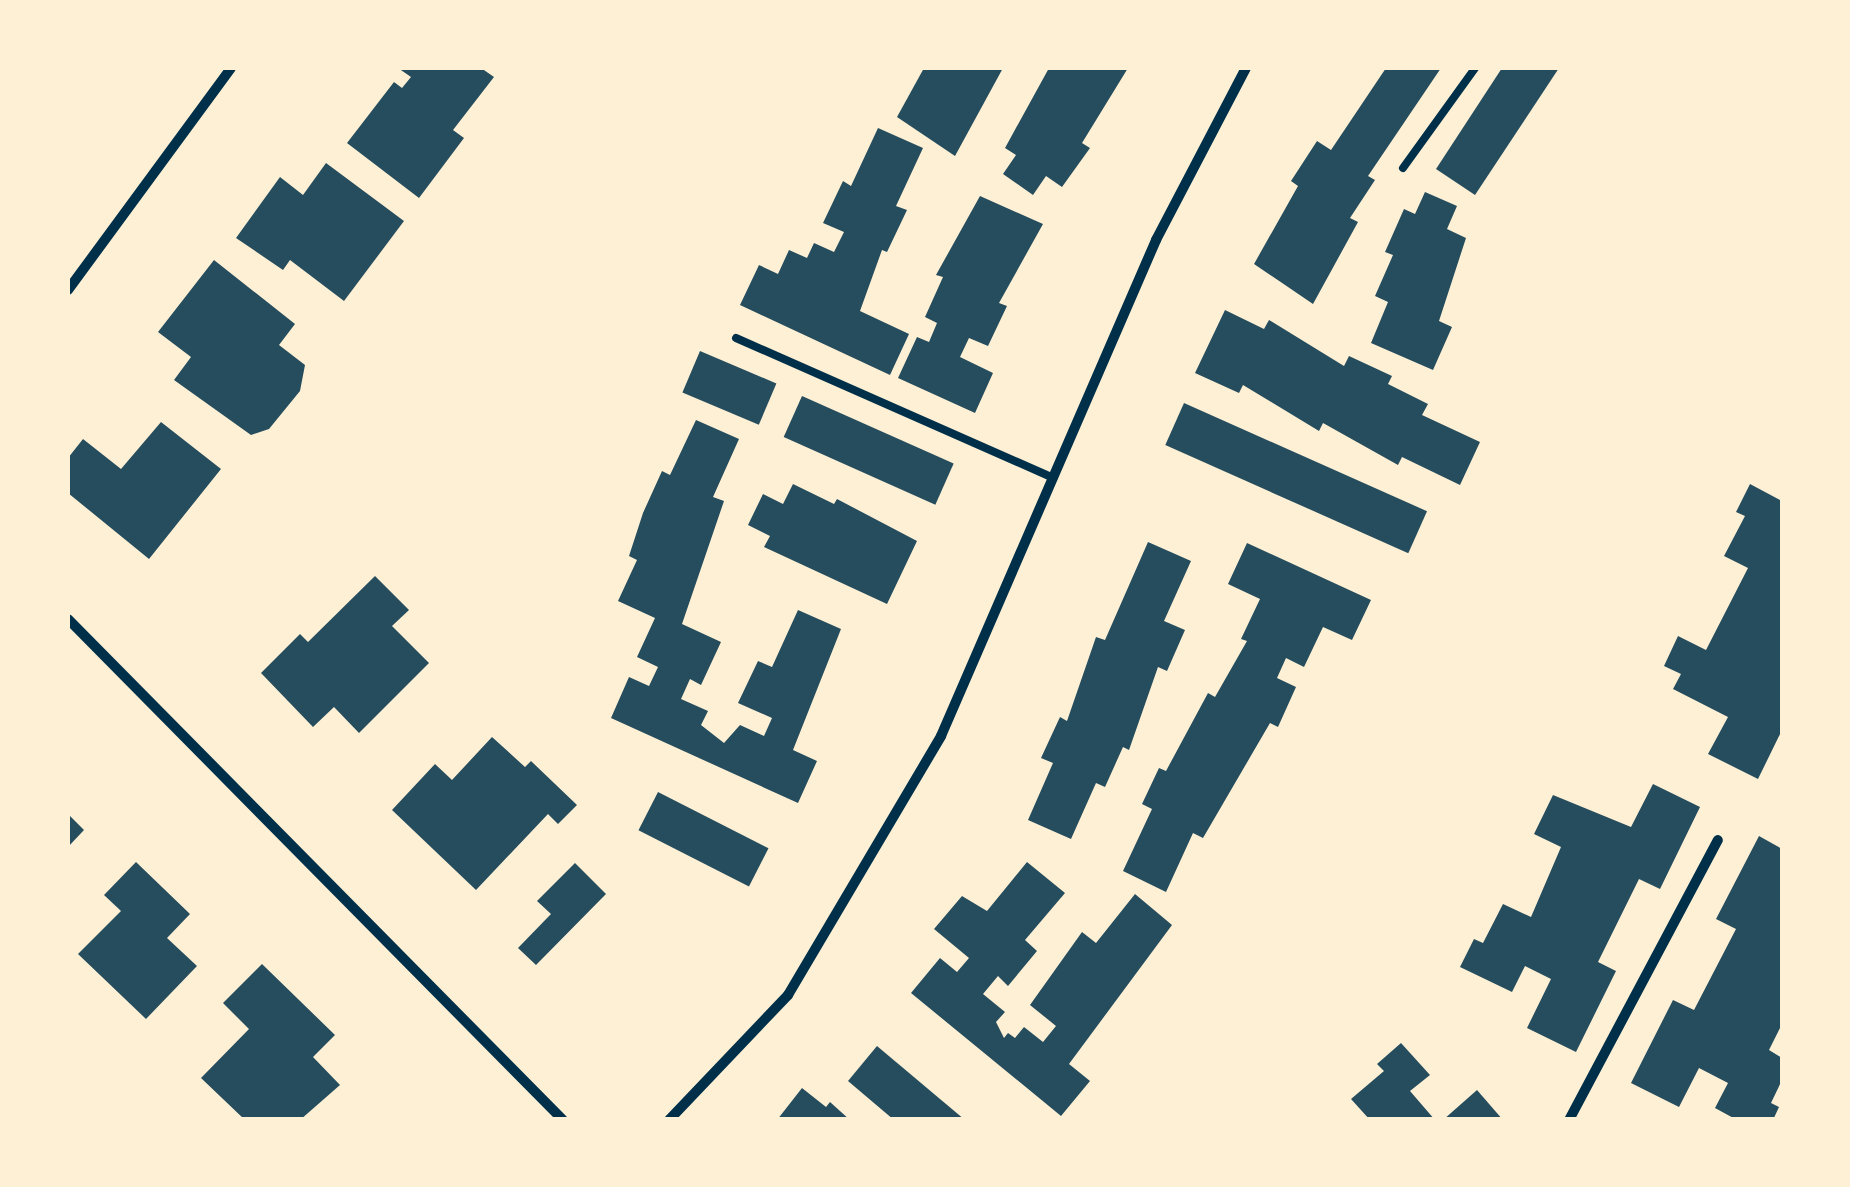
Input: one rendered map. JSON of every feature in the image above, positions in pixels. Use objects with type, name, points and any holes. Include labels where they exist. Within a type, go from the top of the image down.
[{"type":"street","points":[[68,290],[231,68]]},
{"type":"street","points":[[669,1120],[788,994],[942,736],[1156,240],[1246,68]]},
{"type":"street","points":[[68,619],[563,1120]]},
{"type":"street","points":[[1569,1119],[1718,840]]},
{"type":"lane","points":[[1402,168],[1475,68]]},
{"type":"lane","points":[[736,338],[1054,478]]},
{"type":"building","points":[[398,68],[481,68],[494,77],[453,130],[464,138],[419,198],[347,143],[394,82],[402,88],[411,77]]},
{"type":"building","points":[[924,68],[1003,68],[955,156],[897,117]]},
{"type":"building","points":[[1049,68],[1128,68],[1082,143],[1090,148],[1062,187],[1046,176],[1033,195],[1003,174],[1016,155],[1005,148]]},
{"type":"building","points":[[1386,68],[1441,68],[1368,176],[1375,180],[1350,218],[1358,222],[1313,304],[1254,264],[1298,186],[1291,181],[1317,141],[1331,150]]},
{"type":"building","points":[[1502,68],[1559,68],[1475,195],[1436,169]]},
{"type":"building","points":[[878,128],[923,148],[896,206],[907,210],[887,252],[882,250],[860,311],[909,334],[890,375],[740,305],[759,265],[778,274],[789,250],[807,258],[814,243],[834,252],[844,232],[823,223],[843,181],[851,186]]},
{"type":"building","points":[[326,163],[404,221],[344,301],[290,260],[283,270],[236,238],[280,177],[303,195]]},
{"type":"building","points":[[1425,192],[1457,206],[1447,229],[1466,238],[1439,321],[1452,327],[1433,370],[1371,343],[1388,302],[1375,296],[1393,255],[1385,252],[1404,209],[1415,214]]},
{"type":"building","points":[[980,196],[1043,224],[999,303],[1007,306],[988,346],[969,338],[960,357],[993,373],[975,413],[898,378],[917,337],[929,342],[937,323],[925,317],[943,277],[936,275]]},
{"type":"building","points":[[214,260],[295,324],[279,345],[305,365],[300,391],[269,429],[251,435],[174,380],[191,357],[158,332]]},
{"type":"building","points":[[1225,310],[1264,329],[1269,320],[1344,366],[1349,356],[1392,376],[1388,384],[1428,404],[1422,415],[1480,442],[1460,485],[1402,457],[1398,465],[1323,423],[1319,431],[1243,385],[1239,393],[1195,373]]},
{"type":"building","points":[[700,351],[776,383],[759,425],[682,392]]},
{"type":"building","points":[[802,396],[954,464],[935,505],[784,437]]},
{"type":"building","points":[[1184,403],[1427,511],[1408,553],[1165,445]]},
{"type":"building","points":[[696,420],[739,439],[713,497],[724,501],[682,624],[721,642],[701,685],[690,679],[681,699],[708,711],[701,725],[724,743],[740,725],[764,736],[772,718],[738,703],[758,661],[772,667],[798,610],[841,629],[793,750],[817,761],[798,803],[611,718],[629,677],[649,686],[658,667],[637,657],[655,618],[618,601],[637,560],[629,556],[643,513],[662,471],[670,475]]},
{"type":"building","points":[[161,422],[221,469],[149,559],[68,493],[68,458],[83,439],[121,469]]},
{"type":"building","points":[[793,484],[834,504],[837,499],[917,541],[887,604],[764,547],[770,536],[748,525],[763,494],[783,504]]},
{"type":"building","points":[[1750,484],[1782,501],[1782,730],[1758,779],[1708,754],[1728,717],[1673,689],[1681,674],[1664,666],[1678,636],[1706,650],[1748,568],[1724,556],[1745,516],[1736,512]]},
{"type":"building","points":[[1148,542],[1191,561],[1164,621],[1185,630],[1167,671],[1158,667],[1129,750],[1123,747],[1105,787],[1096,783],[1071,839],[1028,820],[1053,763],[1041,758],[1060,717],[1067,721],[1096,637],[1105,640]]},
{"type":"building","points":[[1247,543],[1371,600],[1352,640],[1323,627],[1304,667],[1286,658],[1277,678],[1296,687],[1278,727],[1270,723],[1203,838],[1193,833],[1166,892],[1123,871],[1152,809],[1142,804],[1159,768],[1166,771],[1208,693],[1215,697],[1247,641],[1241,639],[1260,599],[1228,584]]},
{"type":"building","points":[[375,576],[409,610],[392,626],[429,663],[359,733],[334,707],[313,727],[261,673],[300,634],[308,642]]},
{"type":"building","points":[[492,737],[525,767],[531,761],[577,805],[558,824],[548,814],[476,890],[392,810],[435,764],[452,780]]},
{"type":"building","points":[[1653,784],[1700,807],[1660,889],[1639,879],[1598,962],[1616,971],[1576,1052],[1527,1028],[1551,979],[1525,966],[1512,992],[1460,967],[1474,939],[1483,943],[1503,904],[1531,917],[1561,847],[1534,834],[1553,795],[1631,827]]},
{"type":"building","points":[[658,792],[768,848],[749,887],[638,830]]},
{"type":"building","points":[[68,814],[84,830],[68,847]]},
{"type":"building","points":[[1759,836],[1782,849],[1782,1024],[1769,1050],[1782,1058],[1782,1080],[1771,1103],[1779,1107],[1773,1120],[1737,1120],[1715,1108],[1728,1083],[1699,1068],[1679,1107],[1631,1083],[1673,1000],[1694,1010],[1736,929],[1716,919]]},
{"type":"building","points":[[136,862],[190,914],[167,938],[197,966],[146,1019],[78,954],[121,911],[104,895]]},
{"type":"building","points":[[1027,862],[1065,893],[1025,940],[1037,951],[1008,986],[998,976],[983,994],[1005,1012],[996,1022],[1004,1038],[1008,1033],[1015,1038],[1024,1027],[1043,1042],[1056,1026],[1030,1005],[1082,932],[1096,943],[1135,894],[1172,925],[1069,1064],[1090,1081],[1061,1116],[911,993],[940,958],[957,972],[969,958],[934,929],[962,896],[987,911]]},
{"type":"building","points":[[575,863],[606,894],[536,965],[518,948],[551,914],[537,901]]},
{"type":"building","points":[[262,964],[335,1035],[313,1057],[340,1085],[300,1120],[245,1120],[201,1078],[249,1029],[223,1003]]},
{"type":"building","points":[[1401,1043],[1430,1075],[1410,1091],[1435,1120],[1370,1120],[1351,1099],[1384,1071],[1377,1064]]},
{"type":"building","points":[[877,1046],[965,1120],[894,1120],[848,1081]]},
{"type":"building","points":[[802,1088],[826,1107],[830,1102],[850,1120],[777,1120]]},
{"type":"building","points":[[1477,1090],[1503,1120],[1443,1120]]}]
